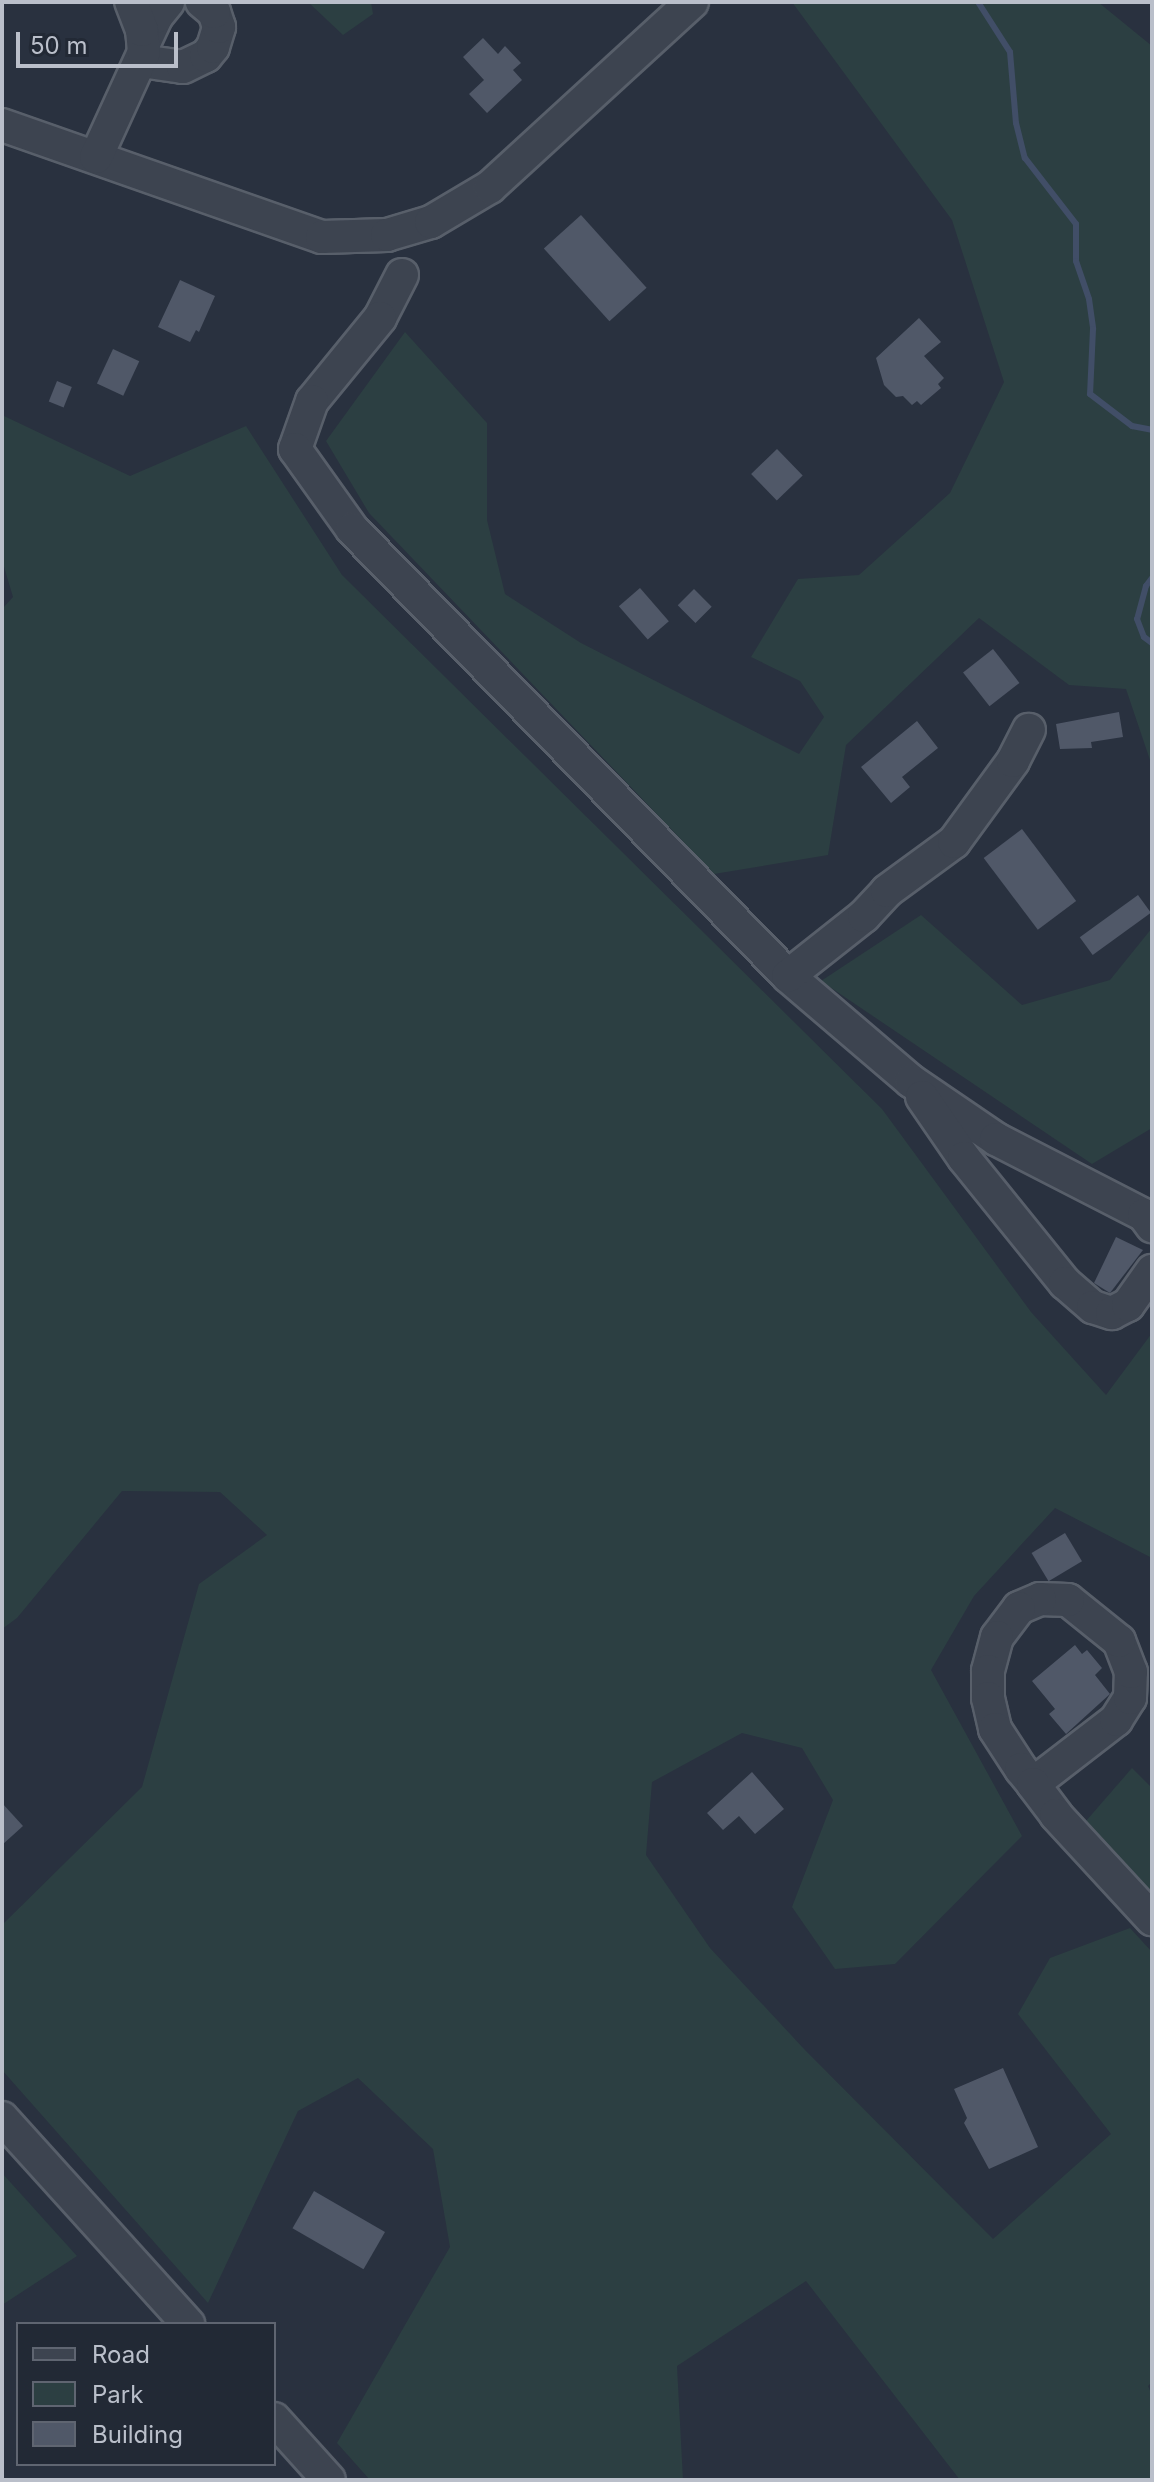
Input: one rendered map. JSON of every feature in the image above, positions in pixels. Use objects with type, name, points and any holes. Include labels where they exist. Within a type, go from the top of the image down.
[{"type":"street","points":[[131,2],[143,51]]},
{"type":"street","points":[[96,157],[156,17],[168,2]]},
{"type":"street","points":[[143,51],[183,67],[206,56],[213,47],[219,27],[214,12],[202,2]]},
{"type":"street","points":[[2,125],[322,237],[366,238],[410,230],[462,206],[490,187],[692,2]]},
{"type":"street","points":[[402,275],[380,318],[312,401],[295,449],[352,529],[788,976],[911,1081],[996,1139],[1144,1215],[1152,1226]]},
{"type":"street","points":[[788,976],[864,916],[887,891],[954,842],[1013,761],[1029,730]]},
{"type":"street","points":[[911,1081],[964,1158],[1065,1283],[1093,1307],[1112,1313],[1128,1305],[1152,1271]]},
{"type":"street","points":[[1033,1784],[1116,1720],[1130,1698],[1131,1672],[1119,1641],[1092,1615],[1068,1600],[1040,1599],[1019,1608],[997,1637],[988,1671],[988,1698],[995,1729],[1033,1784],[1056,1815],[1152,1919]]},
{"type":"street","points":[[2,2118],[186,2322]]},
{"type":"street","points":[[276,2421],[329,2480]]},
{"type":"green space","points":[[308,2],[371,2],[373,14],[343,35]]},
{"type":"green space","points":[[792,2],[1098,2],[1152,46],[1152,766],[1126,689],[1069,685],[979,618],[846,745],[828,855],[714,874],[369,513],[326,441],[405,332],[487,423],[487,520],[505,594],[581,643],[799,754],[824,717],[800,681],[751,657],[798,579],[859,575],[950,493],[1004,382],[952,220]]},
{"type":"green space","points":[[2,415],[130,476],[246,426],[342,575],[882,1109],[1031,1312],[1106,1395],[1152,1333],[1152,1558],[1055,1508],[974,1596],[931,1670],[1022,1836],[895,1964],[835,1969],[792,1907],[833,1800],[802,1748],[742,1733],[652,1782],[646,1855],[710,1948],[805,2050],[993,2239],[1111,2134],[1018,2014],[1050,1958],[1130,1928],[1152,1952],[1152,2382],[1148,2386],[1152,2395],[1152,2480],[960,2480],[806,2281],[677,2366],[683,2480],[370,2480],[337,2443],[450,2247],[433,2149],[358,2078],[298,2111],[208,2303],[2,2070],[2,1925],[142,1787],[199,1584],[267,1535],[220,1492],[122,1491],[17,1618],[2,1629],[2,609],[13,597],[2,560]]},
{"type":"green space","points":[[921,915],[1022,1005],[1110,980],[1152,928],[1152,1128],[1092,1164],[821,981]]},
{"type":"green space","points":[[1132,1768],[1152,1788],[1152,1892],[1086,1821]]},
{"type":"green space","points":[[2,2173],[77,2256],[2,2305]]},
{"type":"building","points":[[483,38],[498,54],[505,46],[521,63],[513,70],[522,80],[487,113],[469,94],[484,80],[463,57]]},
{"type":"building","points":[[581,215],[647,288],[609,321],[544,248]]},
{"type":"building","points":[[180,280],[215,296],[199,332],[196,330],[190,342],[158,327]]},
{"type":"building","points":[[919,318],[941,342],[924,356],[944,378],[938,384],[941,388],[921,405],[917,401],[912,405],[903,396],[896,397],[884,385],[876,358]]},
{"type":"building","points":[[113,349],[139,361],[123,396],[97,383]]},
{"type":"building","points":[[57,381],[72,387],[64,407],[49,401]]},
{"type":"building","points":[[777,449],[803,476],[777,501],[751,474]]},
{"type":"building","points":[[640,588],[669,621],[648,640],[619,606]]},
{"type":"building","points":[[694,589],[712,607],[695,623],[678,605]]},
{"type":"building","points":[[993,649],[1019,683],[990,706],[963,672]]},
{"type":"building","points":[[1119,712],[1123,737],[1091,742],[1092,748],[1060,749],[1056,724]]},
{"type":"building","points":[[917,721],[938,748],[902,777],[910,787],[891,803],[861,767]]},
{"type":"building","points":[[1022,829],[1076,901],[1038,930],[984,858]]},
{"type":"building","points":[[1138,895],[1151,913],[1093,955],[1080,937]]},
{"type":"building","points":[[1116,1237],[1143,1250],[1110,1293],[1094,1283]]},
{"type":"building","points":[[1065,1533],[1082,1561],[1049,1581],[1032,1553]]},
{"type":"building","points":[[1075,1645],[1082,1654],[1087,1650],[1102,1668],[1095,1675],[1110,1694],[1066,1734],[1049,1714],[1055,1709],[1032,1681]]},
{"type":"building","points":[[752,1772],[784,1809],[755,1834],[739,1816],[723,1830],[707,1813]]},
{"type":"building","points":[[2,1803],[23,1826],[2,1845]]},
{"type":"building","points":[[1003,2068],[1038,2147],[989,2169],[964,2123],[967,2118],[954,2089]]},
{"type":"building","points":[[314,2191],[385,2232],[364,2269],[292,2228]]},
{"type":"waterway","points":[[978,2],[1010,52],[1016,123],[1025,158],[1076,224],[1076,261],[1089,299],[1093,329],[1090,394],[1132,426],[1152,430]]},
{"type":"waterway","points":[[1152,578],[1146,586],[1137,619],[1144,637],[1152,643]]}]
